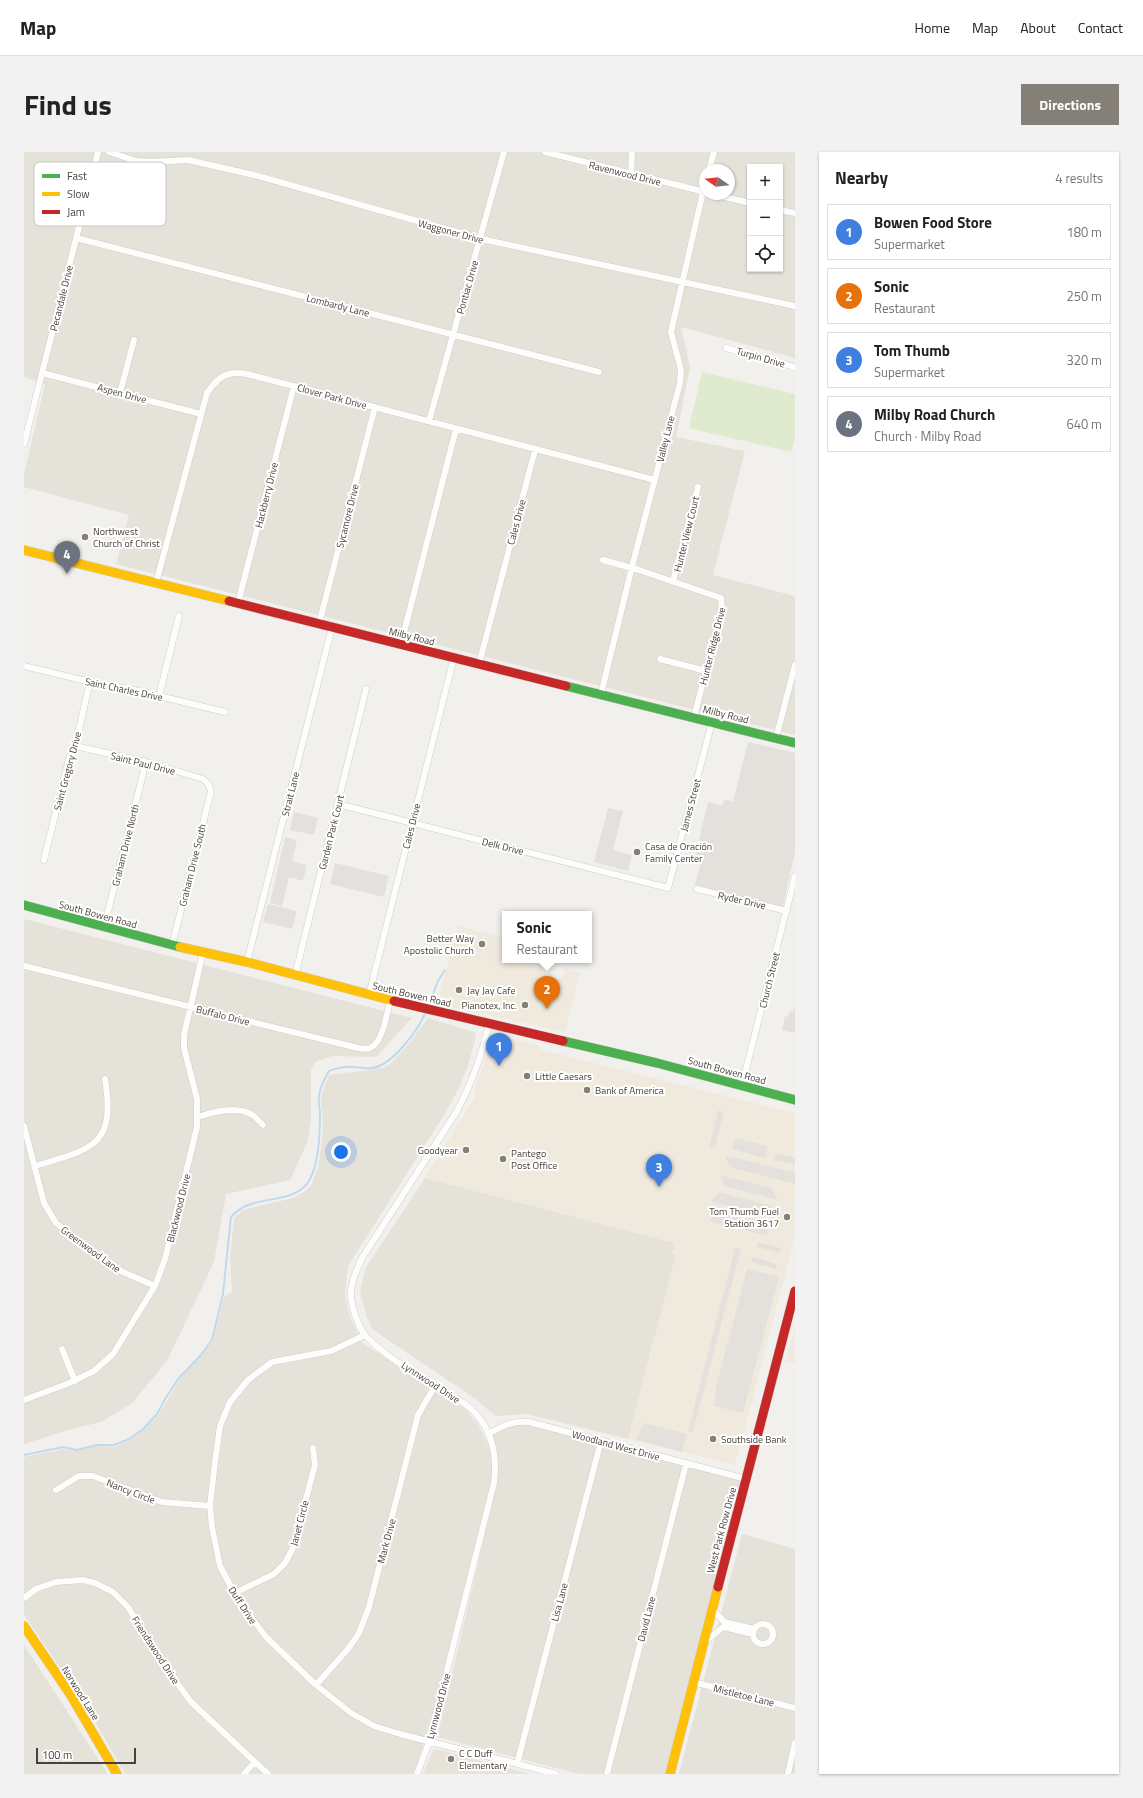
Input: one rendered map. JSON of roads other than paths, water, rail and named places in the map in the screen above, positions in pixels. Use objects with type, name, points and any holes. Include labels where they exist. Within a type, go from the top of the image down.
[{"type":"main road","name":"Milby Road","points":[[24,550],[795,742]]},
{"type":"main road","name":"South Bowen Road","points":[[24,905],[172,945],[247,962],[369,995],[742,1085],[795,1100]]},
{"type":"main road","name":"West Park Row Drive","points":[[670,1774],[795,1291]]},
{"type":"main road","name":"Norwood Lane","points":[[24,1626],[70,1694],[117,1774]]},
{"type":"street","name":"Pecandale Drive","points":[[95,162],[98,152]]},
{"type":"street","name":"Waggoner Drive","points":[[109,152],[136,161],[152,162],[188,160],[254,175],[481,239],[795,306]]},
{"type":"street","points":[[188,160],[190,152]]},
{"type":"street","name":"Pontiac Drive","points":[[429,421],[481,239],[504,152]]},
{"type":"street","name":"Ravenwood Drive","points":[[545,152],[699,191]]},
{"type":"street","points":[[631,174],[632,152]]},
{"type":"street","points":[[711,164],[714,152]]},
{"type":"street","points":[[735,199],[747,202]]},
{"type":"street","name":"Valley Lane","points":[[601,694],[680,383],[681,370],[671,332],[702,200]]},
{"type":"street","points":[[783,211],[795,213]]},
{"type":"street","name":"Pecandale Drive","points":[[24,444],[79,226]]},
{"type":"street","name":"Lombardy Lane","points":[[76,238],[599,372]]},
{"type":"street","points":[[120,393],[134,340]]},
{"type":"street","name":"Turpin Drive","points":[[726,348],[795,367]]},
{"type":"street","name":"Clover Park Drive","points":[[156,583],[207,393],[213,384],[228,374],[237,372],[655,480]]},
{"type":"street","name":"Aspen Drive","points":[[42,373],[201,414]]},
{"type":"street","name":"Hackberry Drive","points":[[238,603],[294,386]]},
{"type":"street","name":"Sycamore Drive","points":[[319,624],[375,407]]},
{"type":"street","points":[[401,644],[456,429]]},
{"type":"street","name":"Cales Drive","points":[[479,664],[535,450]]},
{"type":"street","name":"Hunter View Court","points":[[673,581],[698,487]]},
{"type":"street","name":"Hunter Ridge Drive","points":[[603,560],[719,596],[722,600],[719,619],[694,717]]},
{"type":"street","points":[[159,696],[179,616]]},
{"type":"street","name":"Strait Lane","points":[[247,962],[332,627]]},
{"type":"street","name":"Cales Drive","points":[[369,995],[454,657]]},
{"type":"street","points":[[660,659],[706,671]]},
{"type":"street","points":[[776,738],[795,665]]},
{"type":"street","name":"Saint Charles Drive","points":[[24,666],[107,686],[126,688],[224,712]]},
{"type":"street","name":"Saint Gregory Drive","points":[[44,860],[69,759],[75,746],[90,682]]},
{"type":"street","name":"Garden Park Court","points":[[295,976],[366,689]]},
{"type":"street","name":"James Street","points":[[668,888],[712,722]]},
{"type":"street","name":"Saint Paul Drive","points":[[75,746],[146,762],[203,779],[209,785]]},
{"type":"street","name":"Graham Drive North","points":[[104,927],[146,762]]},
{"type":"street","name":"Graham Drive South","points":[[172,945],[211,792],[209,785]]},
{"type":"street","name":"Delk Drive","points":[[338,804],[668,888]]},
{"type":"street","name":"Church Street","points":[[742,1085],[795,876]]},
{"type":"street","name":"Ryder Drive","points":[[697,889],[787,911]]},
{"type":"street","name":"Blackwood Drive","points":[[24,1400],[75,1381],[94,1371],[113,1354],[155,1286],[165,1260],[194,1145],[198,1117],[197,1099],[184,1048],[184,1035],[189,1007],[203,952]]},
{"type":"street","name":"Buffalo Drive","points":[[24,966],[358,1048],[369,1049],[377,1044],[390,1000]]},
{"type":"street","name":"Lynnwood Drive","points":[[417,1774],[429,1742],[494,1483],[496,1464],[488,1434],[476,1414],[466,1404],[435,1386],[387,1353],[365,1335],[356,1316],[351,1296],[353,1281],[362,1258],[457,1111],[476,1073],[489,1024]]},
{"type":"street","points":[[35,1166],[76,1154],[89,1148],[102,1134],[108,1118],[109,1101],[105,1079]]},
{"type":"street","points":[[198,1117],[213,1112],[234,1110],[254,1116],[263,1125]]},
{"type":"street","name":"Greenwood Lane","points":[[24,1126],[44,1203],[56,1223],[114,1268],[155,1286]]},
{"type":"street","name":"Duff Drive","points":[[365,1335],[331,1351],[272,1362],[248,1380],[230,1402],[220,1426],[210,1506],[212,1527],[220,1566],[249,1617],[266,1637],[316,1685],[351,1713],[374,1726],[429,1742],[466,1750],[556,1774]]},
{"type":"street","points":[[62,1350],[75,1381]]},
{"type":"street","name":"Mark Drive","points":[[316,1685],[348,1649],[359,1633],[369,1607],[418,1415],[435,1386]]},
{"type":"street","name":"Woodland West Drive","points":[[488,1434],[511,1422],[518,1421],[538,1424],[746,1479]]},
{"type":"street","name":"Lisa Lane","points":[[517,1764],[601,1441]]},
{"type":"street","name":"Janet Circle","points":[[235,1593],[274,1574],[288,1558],[293,1548],[315,1465],[313,1448]]},
{"type":"street","name":"David Lane","points":[[607,1774],[686,1464]]},
{"type":"street","name":"Nancy Circle","points":[[56,1490],[80,1476],[93,1476],[162,1502],[210,1506]]},
{"type":"street","name":"Friendswood Drive","points":[[24,1598],[36,1589],[56,1582],[83,1580],[95,1583],[112,1592],[128,1607],[166,1668],[191,1702],[268,1774]]},
{"type":"street","points":[[712,1608],[724,1625],[754,1632]]},
{"type":"street","points":[[703,1643],[724,1625]]},
{"type":"street","name":"Mistletoe Lane","points":[[693,1682],[795,1708]]},
{"type":"street","points":[[788,1774],[795,1743]]},
{"type":"street","points":[[244,1774],[255,1762]]},
{"type":"waterway","points":[[429,1005],[438,981],[445,970]]},
{"type":"waterway","points":[[24,1455],[63,1447],[77,1450],[97,1445],[114,1445],[129,1439],[143,1429],[157,1414],[179,1378],[200,1356],[212,1340],[223,1294],[231,1217],[248,1205],[286,1196],[303,1188],[312,1174],[318,1153],[320,1132],[319,1096],[324,1080],[329,1071],[347,1067],[372,1068],[380,1066],[388,1061],[404,1046],[426,1011]]},
{"type":"place","name":"Northwest Church of Christ","points":[[85,537]]},
{"type":"place","name":"Milby Road Church","points":[[67,574]]},
{"type":"place","name":"Casa de Oración Family Center","points":[[637,852]]},
{"type":"place","name":"Better Way Apostolic Church","points":[[482,944]]},
{"type":"place","name":"Jay Jay Cafe","points":[[459,990]]},
{"type":"place","name":"Pianotex, Inc.","points":[[525,1005]]},
{"type":"place","name":"Sonic","points":[[547,1009]]},
{"type":"place","name":"Bowen Food Store","points":[[499,1066]]},
{"type":"place","name":"Little Caesars","points":[[527,1076]]},
{"type":"place","name":"Bank of America","points":[[587,1090]]},
{"type":"place","name":"Goodyear","points":[[466,1150]]},
{"type":"place","name":"Pantego Post Office","points":[[503,1159]]},
{"type":"place","name":"Tom Thumb","points":[[659,1187]]},
{"type":"place","name":"Tom Thumb Fuel Station 3617","points":[[787,1217]]},
{"type":"place","name":"Southside Bank","points":[[713,1439]]},
{"type":"place","name":"C C Duff Elementary","points":[[451,1759]]}]
